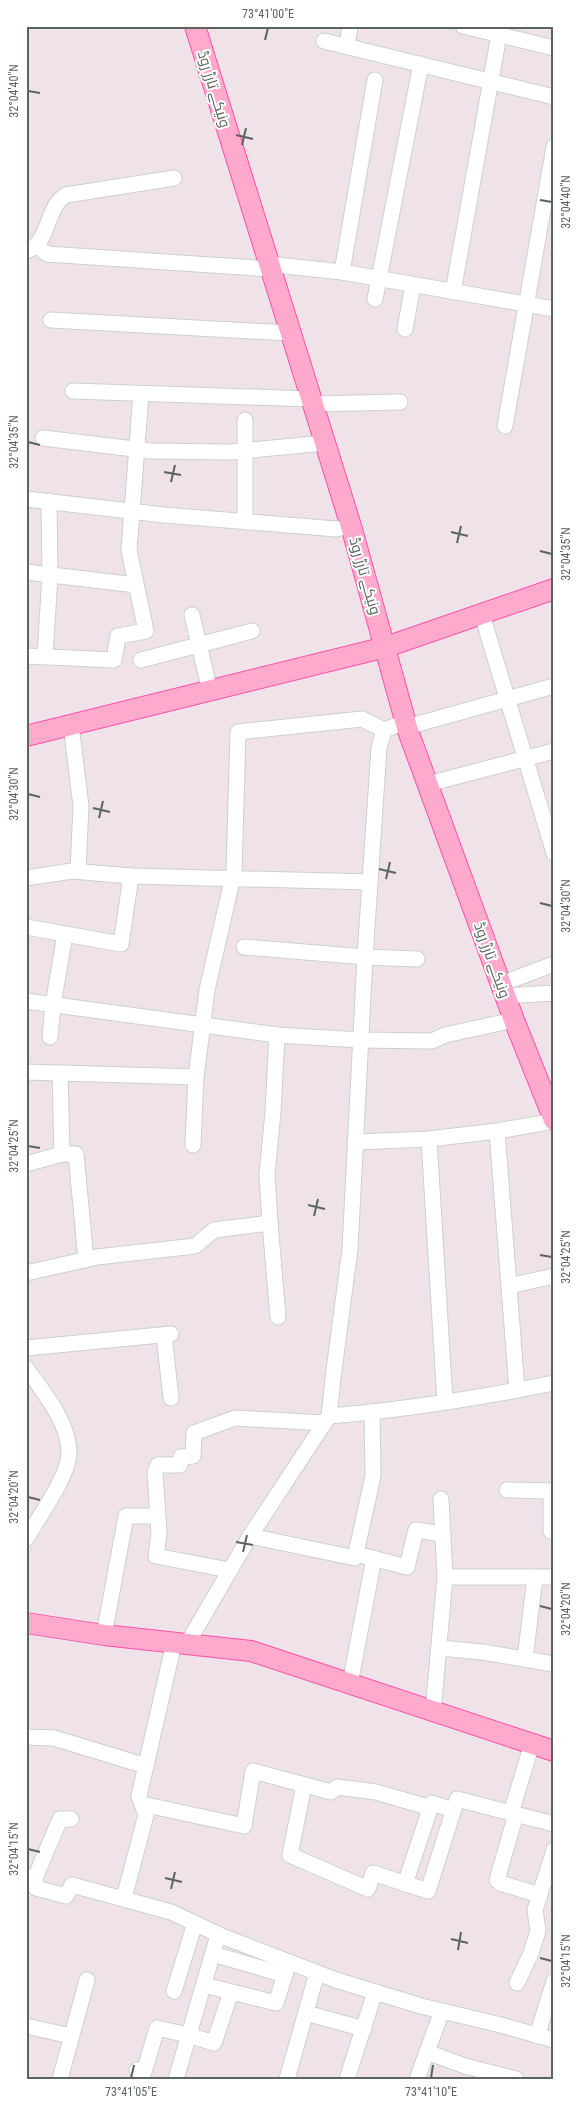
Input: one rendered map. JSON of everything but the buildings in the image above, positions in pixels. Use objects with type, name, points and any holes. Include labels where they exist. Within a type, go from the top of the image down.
[{"type":"main road","name":"ونیکے تارڑ روڈ","points":[[195,26],[351,526],[386,647],[406,725],[514,1020],[546,1081],[554,1120]]},
{"type":"main road","points":[[26,736],[386,647],[482,615],[554,588]]},
{"type":"main road","points":[[26,1623],[104,1635],[251,1651],[554,1751]]},
{"type":"street","points":[[346,46],[350,26]]},
{"type":"street","points":[[463,26],[505,33],[554,48]]},
{"type":"street","points":[[453,292],[491,82],[505,33]]},
{"type":"street","points":[[324,41],[554,97]]},
{"type":"street","points":[[375,298],[421,64]]},
{"type":"street","points":[[342,272],[375,80]]},
{"type":"street","points":[[505,426],[554,147]]},
{"type":"street","points":[[31,248],[41,241],[58,200],[66,195],[174,178]]},
{"type":"street","points":[[31,248],[47,254],[342,272],[554,309]]},
{"type":"street","points":[[405,329],[413,285]]},
{"type":"street","points":[[50,320],[290,333]]},
{"type":"street","points":[[73,390],[311,402],[400,402]]},
{"type":"street","points":[[26,656],[114,660],[118,636],[146,631],[129,550],[141,394]]},
{"type":"street","points":[[245,420],[245,522]]},
{"type":"street","points":[[43,438],[137,449],[231,452],[324,443]]},
{"type":"street","points":[[26,499],[245,522],[336,529],[351,526]]},
{"type":"street","points":[[45,656],[50,574],[49,501]]},
{"type":"street","points":[[26,572],[136,585]]},
{"type":"street","points":[[482,615],[554,853]]},
{"type":"street","points":[[192,616],[210,692]]},
{"type":"street","points":[[141,660],[252,631]]},
{"type":"street","points":[[193,1145],[196,1077],[207,990],[233,879],[238,732],[362,719],[384,730],[554,686]]},
{"type":"street","points":[[71,725],[81,806],[78,871]]},
{"type":"street","points":[[124,1898],[146,1815],[139,1796],[180,1643],[327,1419],[350,1249],[365,957],[379,748],[384,730]]},
{"type":"street","points":[[428,784],[554,751]]},
{"type":"street","points":[[26,878],[78,871],[130,876],[370,882]]},
{"type":"street","points":[[26,927],[121,944],[130,876]]},
{"type":"street","points":[[50,1037],[53,1005],[65,934]]},
{"type":"street","points":[[244,947],[365,957],[417,959]]},
{"type":"street","points":[[503,990],[554,964]]},
{"type":"street","points":[[503,990],[554,993]]},
{"type":"street","points":[[26,1001],[277,1035],[361,1040],[432,1041],[445,1035],[514,1020]]},
{"type":"street","points":[[277,1035],[274,1112],[267,1174],[278,1317]]},
{"type":"street","points":[[26,1072],[196,1077]]},
{"type":"street","points":[[60,1073],[62,1154]]},
{"type":"street","points":[[355,1142],[429,1139],[497,1131],[554,1120]]},
{"type":"street","points":[[497,1131],[516,1390]]},
{"type":"street","points":[[429,1139],[445,1402]]},
{"type":"street","points":[[26,1164],[62,1154],[76,1154],[86,1260]]},
{"type":"street","points":[[26,1273],[86,1260],[195,1246],[214,1230],[270,1223]]},
{"type":"street","points":[[509,1286],[554,1276]]},
{"type":"street","points":[[26,1348],[167,1334],[170,1398]]},
{"type":"street","points":[[26,1368],[58,1414],[67,1440],[68,1459],[63,1474],[26,1539]]},
{"type":"street","points":[[229,1570],[156,1556],[159,1532],[156,1472],[158,1465],[180,1465],[181,1457],[194,1456],[194,1433],[235,1418],[327,1419],[445,1402],[554,1383]]},
{"type":"street","points":[[250,1536],[355,1558],[372,1476],[372,1412]]},
{"type":"street","points":[[507,1490],[552,1491],[551,1531]]},
{"type":"street","points":[[433,1712],[446,1576],[441,1499]]},
{"type":"street","points":[[104,1635],[126,1516],[158,1516]]},
{"type":"street","points":[[356,1554],[407,1566],[416,1530],[443,1534]]},
{"type":"street","points":[[350,1684],[374,1558]]},
{"type":"street","points":[[446,1576],[554,1577]]},
{"type":"street","points":[[525,1659],[535,1577]]},
{"type":"street","points":[[440,1648],[482,1652],[554,1664]]},
{"type":"street","points":[[26,1737],[54,1738],[146,1766]]},
{"type":"street","points":[[532,1744],[497,1880],[500,1883],[539,1895]]},
{"type":"street","points":[[142,1804],[244,1826],[253,1771],[331,1792],[337,1787],[376,1792],[431,1808]]},
{"type":"street","points":[[304,1785],[290,1855],[368,1889],[373,1873],[428,1892],[457,1799],[554,1824]]},
{"type":"street","points":[[404,1884],[432,1803],[453,1810]]},
{"type":"street","points":[[71,1819],[60,1819],[31,1877],[36,1888],[66,1896],[72,1885],[171,1912],[287,1968]]},
{"type":"street","points":[[517,1983],[538,1931],[535,1910],[554,1850]]},
{"type":"street","points":[[174,1991],[194,1924]]},
{"type":"street","points":[[176,2079],[218,1934]]},
{"type":"street","points":[[213,1954],[317,1973],[442,2011],[554,2040]]},
{"type":"street","points":[[204,1985],[276,2003],[287,1968]]},
{"type":"street","points":[[287,2079],[317,1973]]},
{"type":"street","points":[[60,2079],[87,1980]]},
{"type":"street","points":[[537,2036],[554,1981]]},
{"type":"street","points":[[137,2072],[144,2072],[157,2028],[214,2043],[231,1992]]},
{"type":"street","points":[[347,2079],[375,1992]]},
{"type":"street","points":[[417,2079],[442,2011]]},
{"type":"street","points":[[306,2013],[364,2029]]},
{"type":"street","points":[[26,2026],[71,2036]]},
{"type":"street","points":[[427,2052],[465,2066],[516,2079]]}]
